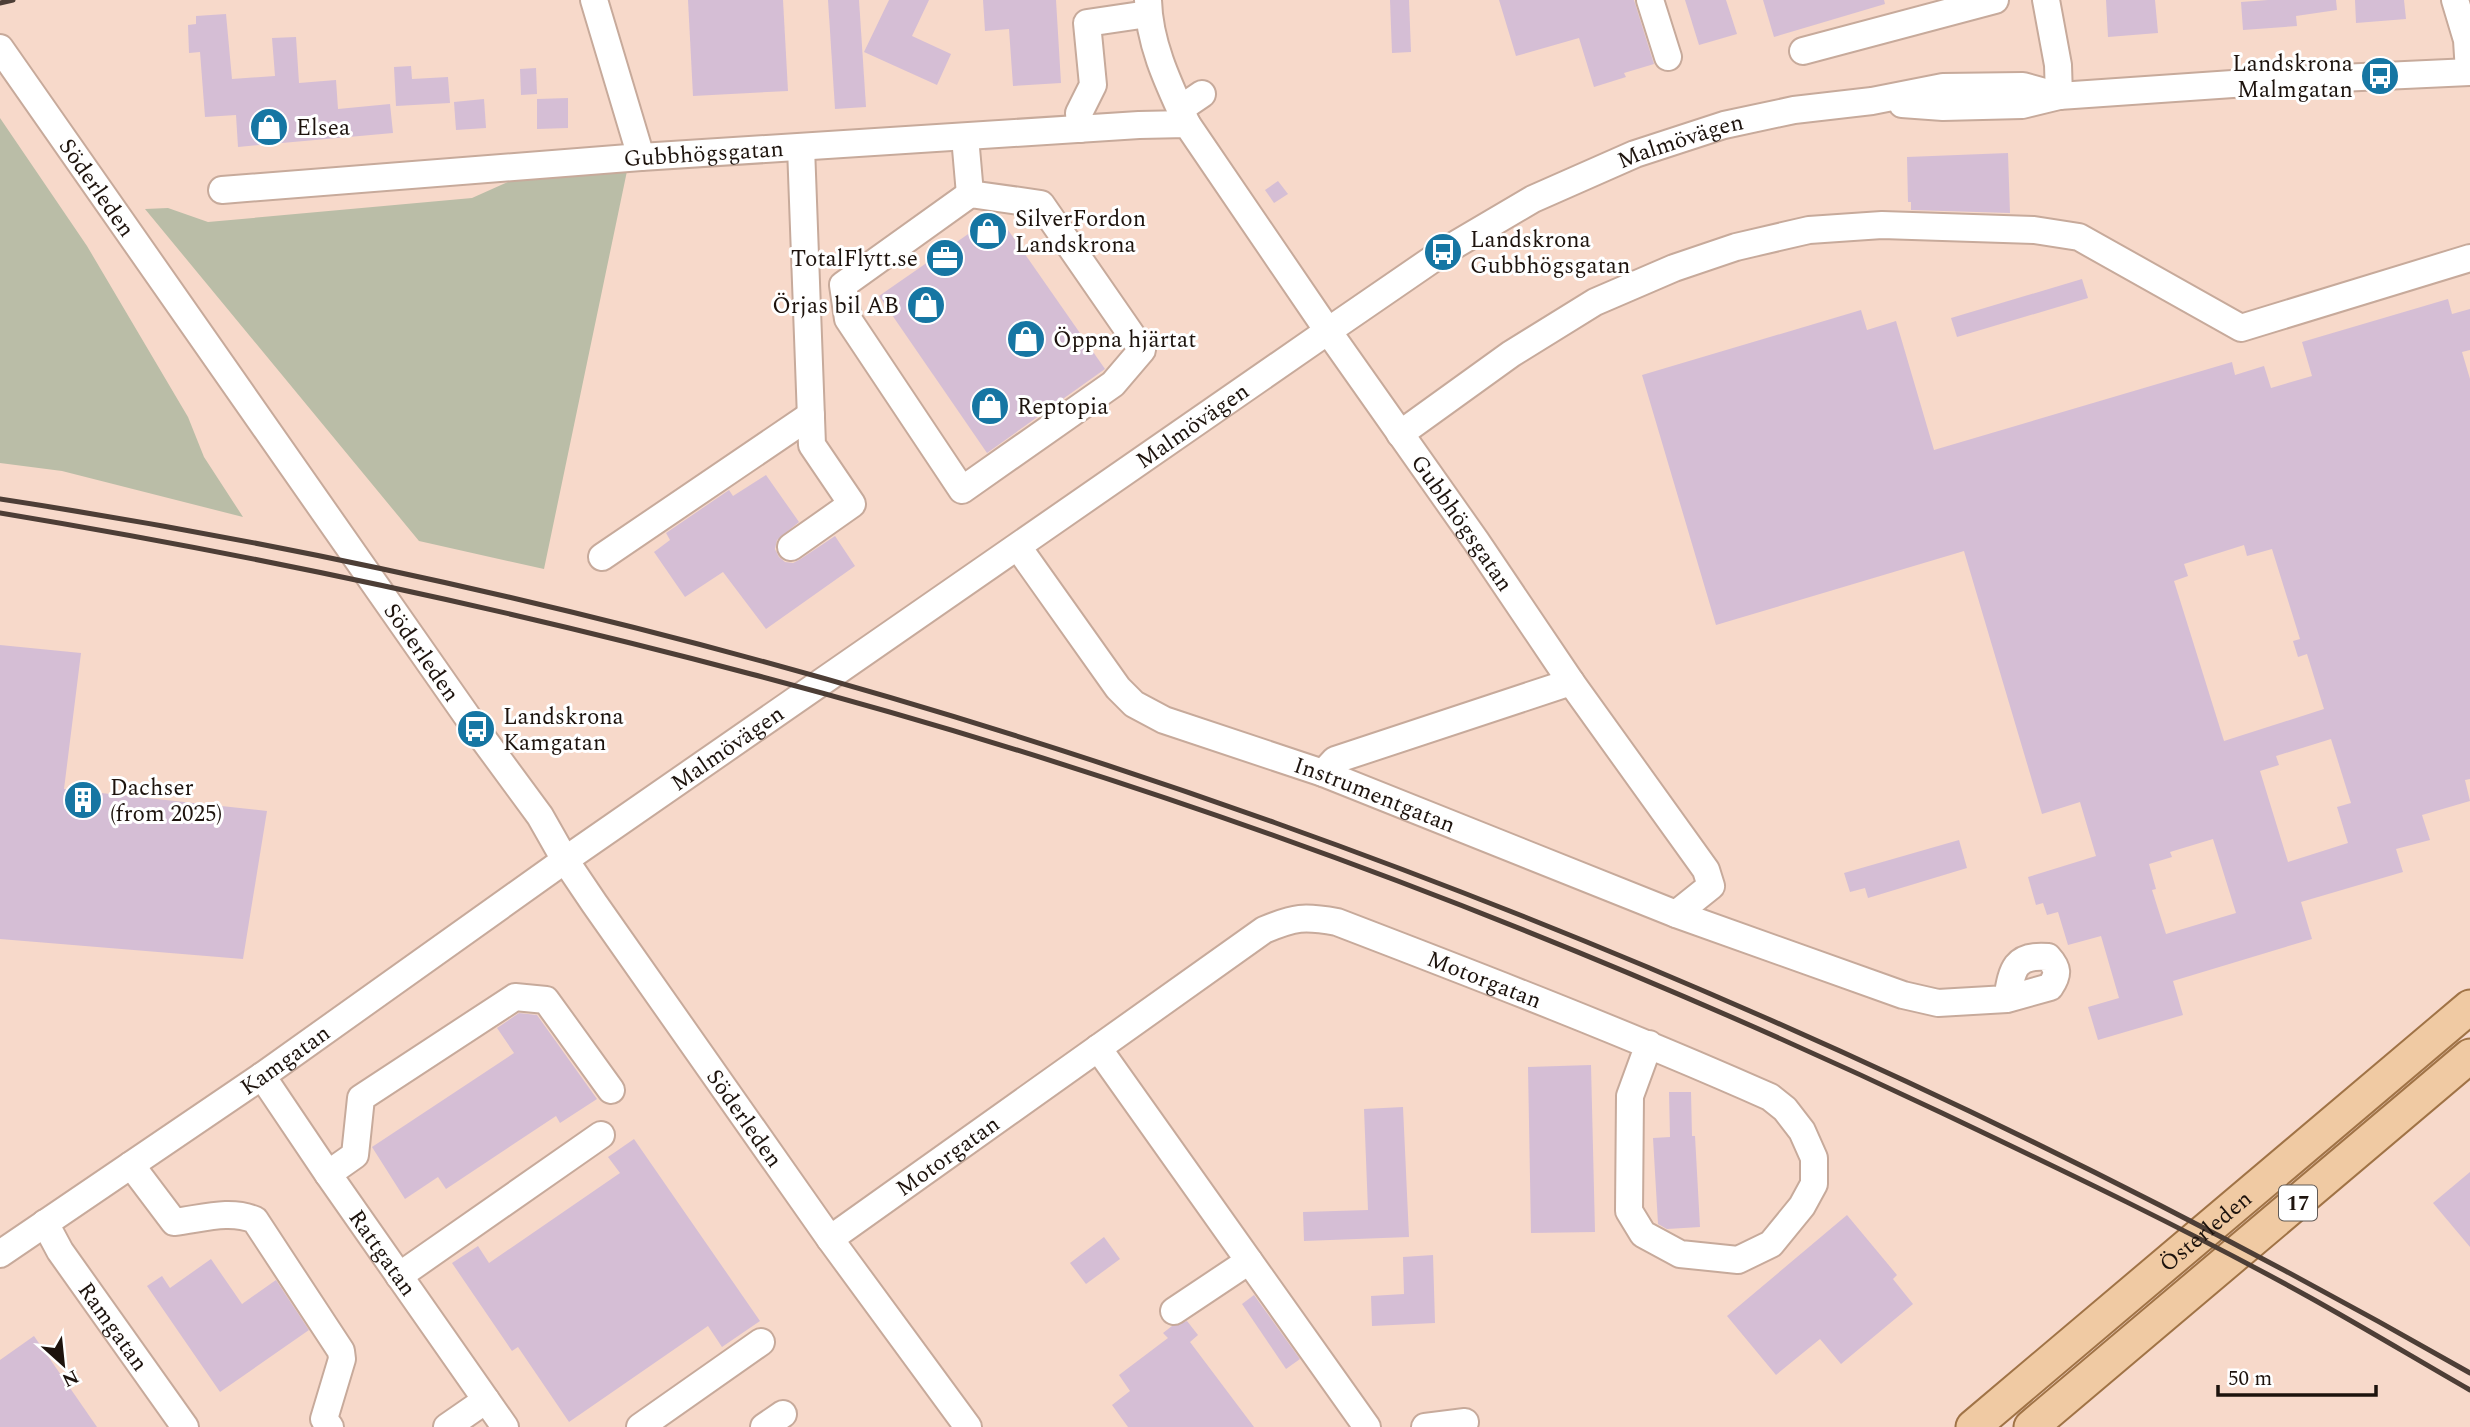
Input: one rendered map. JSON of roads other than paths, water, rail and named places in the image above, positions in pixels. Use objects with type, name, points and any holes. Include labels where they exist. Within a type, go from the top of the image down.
[{"type":"main road","name":"Österleden","points":[[1973,1427],[2470,1007]]},
{"type":"main road","name":"Österleden","points":[[2031,1427],[2470,1056]]},
{"type":"street","points":[[594,0],[667,155]]},
{"type":"street","points":[[1650,0],[1668,57]]},
{"type":"street","points":[[1802,51],[1996,0]]},
{"type":"street","points":[[2046,0],[2058,65],[2059,96]]},
{"type":"street","points":[[2455,0],[2467,40],[2469,72]]},
{"type":"street","points":[[1080,129],[1079,113],[1093,85],[1087,23],[1148,7]]},
{"type":"street","name":"Gubbhögsgatan","points":[[1148,7],[1153,39],[1167,80],[1189,109],[1328,331],[1476,541],[1571,682],[1706,870],[1710,886],[1676,914]]},
{"type":"street","name":"Söderleden","points":[[0,48],[476,730],[540,816],[565,860],[830,1239],[968,1427]]},
{"type":"street","name":"Malmövägen","points":[[565,860],[1443,252],[1533,199],[1635,154],[1724,125],[1794,110],[1872,101],[1943,107],[2022,105],[2059,96],[2276,81],[2469,72]]},
{"type":"street","name":"Gubbhögsgatan","points":[[222,190],[667,155],[761,159],[813,140],[952,131],[1080,129],[1189,109]]},
{"type":"street","points":[[952,131],[970,194]]},
{"type":"street","points":[[791,547],[852,504],[812,445],[813,140]]},
{"type":"street","points":[[970,194],[1041,204],[1142,350],[1114,384],[962,489],[848,319],[843,285],[970,194]]},
{"type":"street","points":[[1400,434],[1511,354],[1595,302],[1674,268],[1736,247],[1809,230],[1882,225],[2034,230],[2079,237],[2241,328],[2470,258]]},
{"type":"street","points":[[602,557],[811,415]]},
{"type":"street","name":"Instrumentgatan","points":[[1018,547],[1118,688],[1134,704],[1164,720],[1323,773],[1676,914],[1903,995],[1938,1003],[2007,999]]},
{"type":"street","points":[[1323,773],[1335,760],[1571,682]]},
{"type":"street","name":"Kamgatan","points":[[0,1255],[262,1076],[565,860]]},
{"type":"street","name":"Motorgatan","points":[[830,1239],[1264,930],[1291,919],[1313,917],[1337,922],[1649,1044],[1770,1097],[1785,1109],[1802,1131],[1814,1158],[1814,1184],[1802,1206],[1771,1244],[1738,1260],[1680,1254],[1643,1234],[1629,1211],[1630,1096],[1649,1044]]},
{"type":"street","points":[[328,1174],[355,1156],[361,1098],[515,997],[546,1000],[611,1090]]},
{"type":"street","points":[[1098,1048],[1367,1427]]},
{"type":"street","name":"Rattgatan","points":[[262,1076],[505,1427]]},
{"type":"street","points":[[399,1276],[601,1135]]},
{"type":"street","points":[[131,1165],[174,1222],[232,1214],[256,1220],[341,1351],[342,1359],[324,1419],[330,1427]]},
{"type":"street","name":"Ramgatan","points":[[45,1223],[60,1251],[186,1427]]},
{"type":"street","points":[[1174,1311],[1249,1261]]},
{"type":"street","points":[[640,1427],[761,1342]]},
{"type":"street","points":[[447,1427],[486,1400]]},
{"type":"street","points":[[1425,1427],[1465,1422]]},
{"type":"railway","points":[[0,3],[13,0]]},
{"type":"railway","points":[[0,499],[324,557],[645,630],[962,719],[1275,823],[1583,940],[1885,1072],[2181,1216],[2470,1373]]},
{"type":"railway","points":[[0,513],[283,565],[471,605],[658,650],[904,716],[1207,812],[1505,923],[1798,1047],[2173,1225],[2309,1297],[2470,1390]]},
{"type":"place","name":"Landskrona Malmgatan","points":[[2380,76]]},
{"type":"place","name":"Elsea","points":[[269,127]]},
{"type":"place","name":"SilverFordon Landskrona","points":[[988,231]]},
{"type":"place","name":"Landskrona Gubbhögsgatan","points":[[1443,252]]},
{"type":"place","name":"TotalFlytt.se","points":[[945,258]]},
{"type":"place","name":"Örjas bil AB","points":[[926,305]]},
{"type":"place","name":"Öppna hjärtat","points":[[1026,339]]},
{"type":"place","name":"Reptopia","points":[[990,406]]},
{"type":"place","name":"Landskrona Kamgatan","points":[[476,729]]},
{"type":"place","name":"Dachser (from 2025)","points":[[83,800]]}]
